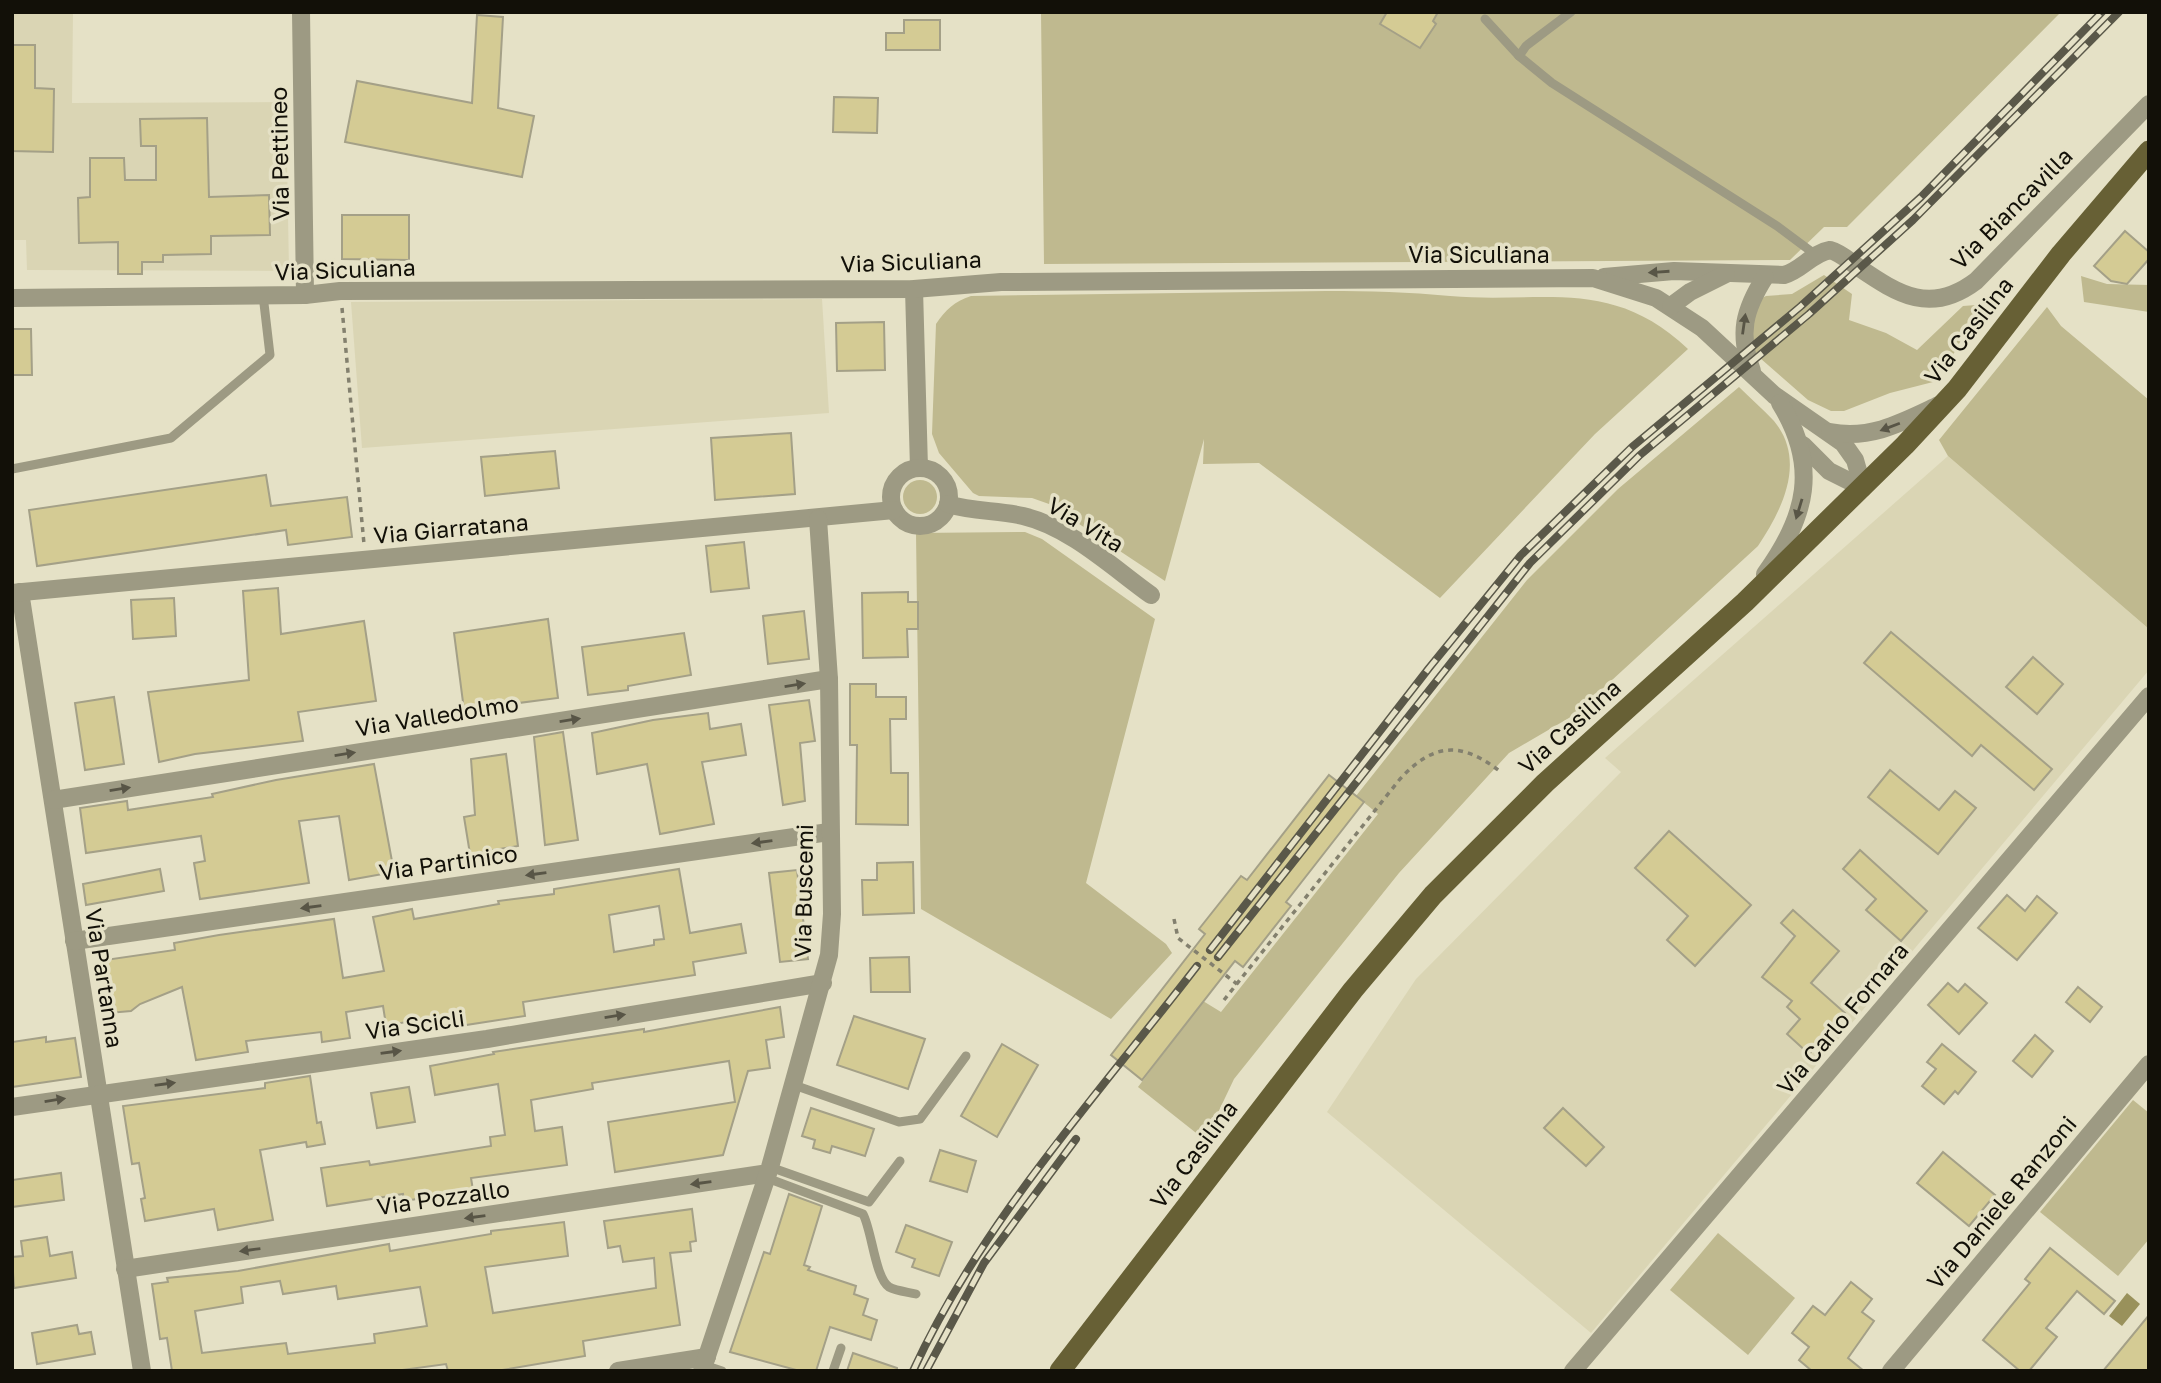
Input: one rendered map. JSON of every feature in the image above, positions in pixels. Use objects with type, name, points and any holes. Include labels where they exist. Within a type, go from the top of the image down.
[{"type":"main road","name":"Via Casilina","points":[[1060,1371],[1320,1032],[1425,904],[1545,783],[1745,602],[1863,488],[1946,402],[2054,263],[2149,151]]},
{"type":"street","name":"Via Pettineo","points":[[302,12],[305,295]]},
{"type":"street","name":"Via Biancavilla","points":[[1816,255],[1834,251],[1884,284],[1918,299],[1941,299],[1956,294],[1984,273],[2149,104]]},
{"type":"street","points":[[1593,278],[1666,271],[1765,277],[1791,273],[1816,255]]},
{"type":"street","points":[[1671,306],[1690,292],[1726,274]]},
{"type":"street","points":[[1753,375],[1745,351],[1742,329],[1748,306],[1765,277]]},
{"type":"street","name":"Via Siculiana","points":[[12,298],[305,295],[340,291],[914,289],[1001,282],[1593,278],[1638,290],[1671,306],[1716,339],[1774,394]]},
{"type":"street","points":[[914,289],[919,468]]},
{"type":"street","points":[[1774,394],[1830,432],[1850,452],[1863,488]]},
{"type":"street","points":[[1774,394],[1801,442],[1829,471],[1863,488]]},
{"type":"street","points":[[1830,432],[1851,435],[1875,432],[1946,402]]},
{"type":"street","points":[[1745,602],[1780,551],[1798,515],[1805,475],[1801,442]]},
{"type":"street","points":[[919,468],[930,469],[942,477],[947,485],[948,504],[936,521],[920,527],[904,522],[894,510],[891,493],[895,481],[903,473],[919,468]]},
{"type":"street","name":"Via Vita","points":[[948,504],[978,512],[1023,516],[1041,522],[1069,537],[1151,595]]},
{"type":"street","name":"Via Giarratana","points":[[16,592],[894,510]]},
{"type":"street","name":"Via Buscemi","points":[[705,1364],[794,1085],[823,983],[832,927],[829,679],[818,519]]},
{"type":"street","name":"Via Partanna","points":[[16,592],[53,800],[142,1371]]},
{"type":"street","name":"Via Valledolmo","points":[[53,800],[829,679]]},
{"type":"street","name":"Via Carlo Fornara","points":[[1573,1371],[2149,696]]},
{"type":"street","name":"Via Partinico","points":[[74,941],[829,832]]},
{"type":"street","name":"Via Scicli","points":[[12,1107],[487,1038],[823,983]]},
{"type":"street","name":"Via Daniele Ranzoni","points":[[1891,1371],[2149,1064]]},
{"type":"street","name":"Via Pozzallo","points":[[125,1269],[768,1173]]},
{"type":"street","points":[[618,1371],[705,1364]]},
{"type":"lane","points":[[1519,56],[1526,46],[1569,13]]},
{"type":"lane","points":[[1485,19],[1519,56],[1552,83],[1777,226],[1816,255]]},
{"type":"lane","points":[[12,469],[171,438],[270,355],[263,295]]},
{"type":"lane","points":[[794,1085],[900,1122],[913,1122],[920,1119],[966,1056]]},
{"type":"lane","points":[[768,1173],[869,1202],[900,1161]]},
{"type":"lane","points":[[768,1173],[863,1214],[869,1225],[882,1278],[890,1287],[916,1294]]},
{"type":"lane","points":[[833,1371],[841,1348]]},
{"type":"lane","points":[[705,1364],[722,1371]]},
{"type":"path","points":[[340,291],[365,560]]},
{"type":"path","points":[[1224,1000],[1400,779],[1422,757],[1441,750],[1462,751],[1483,759],[1502,773]]},
{"type":"path","points":[[1174,919],[1178,938],[1237,985]]},
{"type":"shaded area","points":[[12,12],[73,12],[72,103],[286,102],[289,271],[27,270],[26,240],[12,240]]},
{"type":"shaded area","points":[[1041,12],[2061,12],[1847,227],[1824,227],[1790,260],[1044,264]]},
{"type":"shaded area","points":[[1824,275],[1852,294],[1849,320],[1886,333],[1917,350],[1963,306],[1989,304],[1967,329],[1947,366],[1933,382],[1890,393],[1844,411],[1831,411],[1808,400],[1752,351],[1754,302],[1766,296],[1792,294]]},
{"type":"shaded area","points":[[2081,276],[2107,284],[2149,285],[2149,312],[2084,302]]},
{"type":"shaded area","points":[[1327,291],[1483,298],[1575,298],[1603,302],[1631,311],[1659,326],[1688,349],[1595,434],[1440,598],[1259,463],[1203,464],[1204,439],[1165,581],[1049,504],[1032,498],[979,496],[973,493],[939,453],[932,434],[936,324],[943,314],[965,298]]},
{"type":"shaded area","points":[[822,299],[829,413],[362,448],[351,302]]},
{"type":"shaded area","points":[[2047,307],[2061,326],[2149,400],[2149,629],[1948,456],[1939,440]]},
{"type":"shaded area","points":[[1739,387],[1774,421],[1784,436],[1789,452],[1790,469],[1782,501],[1758,546],[1574,715],[1509,753],[1399,873],[1234,1079],[1205,1140],[1138,1087],[1203,1001],[1221,1012],[1378,814],[1356,796],[1527,580],[1618,489]]},
{"type":"shaded area","points":[[1948,456],[2149,629],[2149,670],[1591,1333],[1327,1112],[1416,979],[1621,772],[1605,758]]},
{"type":"shaded area","points":[[920,480],[932,485],[937,497],[932,509],[920,514],[908,509],[903,497],[908,485]]},
{"type":"shaded area","points":[[1025,532],[1042,539],[1155,619],[1086,883],[1166,944],[1172,953],[1111,1019],[921,909],[916,533]]},
{"type":"shaded area","points":[[2133,1100],[2149,1113],[2149,1239],[2118,1276],[2040,1212]]},
{"type":"shaded area","points":[[1718,1233],[1795,1298],[1748,1355],[1670,1290]]},
{"type":"shaded area","points":[[2127,1293],[2140,1304],[2122,1326],[2109,1316]]},
{"type":"building","points":[[1387,12],[1438,12],[1433,21],[1436,24],[1420,48],[1380,24]]},
{"type":"building","points":[[477,15],[503,17],[498,108],[534,116],[522,177],[345,142],[357,81],[472,103]]},
{"type":"building","points":[[904,20],[940,20],[940,50],[886,50],[886,33],[904,33]]},
{"type":"building","points":[[12,45],[35,45],[35,88],[54,89],[53,152],[12,151]]},
{"type":"building","points":[[834,97],[878,98],[877,133],[833,132]]},
{"type":"building","points":[[207,118],[209,197],[269,195],[270,235],[211,236],[211,254],[163,255],[163,262],[142,262],[142,274],[118,274],[118,242],[79,243],[78,198],[90,197],[90,158],[124,158],[125,180],[156,180],[156,146],[141,146],[140,119]]},
{"type":"building","points":[[342,215],[409,215],[409,260],[342,259]]},
{"type":"building","points":[[2125,231],[2149,252],[2149,259],[2127,284],[2111,281],[2094,266]]},
{"type":"building","points":[[884,322],[885,370],[837,371],[836,323]]},
{"type":"building","points":[[12,329],[31,329],[32,375],[12,375]]},
{"type":"building","points":[[791,433],[795,494],[715,500],[711,438]]},
{"type":"building","points":[[555,451],[559,488],[485,496],[481,457]]},
{"type":"building","points":[[266,475],[271,506],[347,497],[352,537],[288,545],[286,530],[37,566],[29,510]]},
{"type":"building","points":[[744,542],[749,588],[711,592],[706,546]]},
{"type":"building","points":[[278,588],[281,634],[364,621],[376,701],[298,712],[303,741],[195,754],[159,762],[148,692],[249,680],[243,591]]},
{"type":"building","points":[[908,592],[908,602],[918,602],[918,629],[907,629],[908,657],[863,658],[862,593]]},
{"type":"building","points":[[174,598],[176,636],[133,639],[131,600]]},
{"type":"building","points":[[804,611],[809,659],[768,664],[763,616]]},
{"type":"building","points":[[548,619],[558,698],[464,710],[454,633]]},
{"type":"building","points":[[1891,632],[2052,769],[2034,790],[1981,745],[1972,756],[1864,663]]},
{"type":"building","points":[[684,633],[691,675],[628,686],[628,690],[588,695],[582,647]]},
{"type":"building","points":[[2033,657],[2063,684],[2037,714],[2006,687]]},
{"type":"building","points":[[850,684],[876,684],[876,697],[906,697],[906,719],[890,719],[891,773],[908,773],[908,825],[856,824],[857,745],[850,745]]},
{"type":"building","points":[[114,697],[124,764],[85,770],[75,703]]},
{"type":"building","points":[[809,700],[815,741],[800,743],[805,801],[783,805],[769,705]]},
{"type":"building","points":[[708,713],[710,729],[741,724],[746,755],[702,762],[714,824],[660,834],[647,764],[597,774],[592,733],[653,720]]},
{"type":"building","points":[[563,732],[578,840],[545,845],[534,737]]},
{"type":"building","points":[[506,754],[518,846],[470,854],[464,817],[475,815],[471,759]]},
{"type":"building","points":[[374,764],[394,872],[349,880],[339,816],[299,821],[309,883],[262,890],[200,899],[194,863],[205,861],[201,836],[86,853],[80,808],[127,801],[128,810],[213,797],[212,794],[276,780]]},
{"type":"building","points":[[1890,770],[1939,810],[1955,791],[1976,808],[1938,854],[1868,797]]},
{"type":"building","points":[[1329,775],[1364,802],[1286,902],[1291,906],[1243,967],[1235,961],[1142,1080],[1111,1055],[1205,934],[1199,929],[1241,876],[1247,880]]},
{"type":"building","points":[[1669,831],[1751,905],[1695,966],[1667,940],[1688,916],[1635,868]]},
{"type":"building","points":[[1860,850],[1927,911],[1901,941],[1866,910],[1876,899],[1843,869]]},
{"type":"building","points":[[913,862],[914,913],[863,915],[862,880],[877,880],[877,863]]},
{"type":"building","points":[[160,869],[164,891],[86,905],[83,884]]},
{"type":"building","points":[[679,869],[690,933],[741,924],[746,953],[693,962],[695,975],[523,1002],[525,1016],[453,1027],[452,1016],[386,1025],[383,1006],[346,1012],[350,1038],[322,1042],[321,1032],[246,1041],[248,1052],[196,1060],[182,987],[140,1004],[131,1011],[109,1013],[105,960],[175,950],[174,943],[334,919],[343,978],[384,971],[373,917],[412,909],[414,919],[499,904],[498,901],[554,894],[554,889]],"holes":[[[659,906],[664,939],[654,940],[654,945],[614,952],[609,915]]]},
{"type":"building","points":[[797,870],[808,959],[780,962],[769,873]]},
{"type":"building","points":[[2007,895],[2025,911],[2037,896],[2057,913],[2017,960],[1978,928]]},
{"type":"building","points":[[1793,910],[1839,951],[1811,983],[1845,1013],[1809,1054],[1787,1034],[1800,1019],[1787,1007],[1792,1001],[1762,977],[1795,936],[1781,923]]},
{"type":"building","points":[[909,957],[910,992],[871,992],[870,958]]},
{"type":"building","points":[[1948,983],[1958,992],[1965,984],[1987,1003],[1959,1034],[1928,1005]]},
{"type":"building","points":[[2078,987],[2102,1007],[2090,1022],[2066,1002]]},
{"type":"building","points":[[780,1007],[784,1037],[766,1040],[770,1068],[748,1071],[723,1155],[615,1172],[608,1122],[735,1102],[729,1061],[592,1083],[593,1089],[531,1100],[535,1131],[562,1127],[567,1165],[471,1178],[473,1190],[404,1201],[403,1194],[327,1206],[321,1168],[369,1161],[370,1165],[491,1146],[490,1137],[505,1135],[498,1084],[435,1095],[430,1066],[494,1054],[493,1052],[644,1029],[644,1032]]},
{"type":"building","points":[[854,1016],[925,1039],[908,1089],[837,1065]]},
{"type":"building","points":[[2035,1035],[2053,1051],[2032,1077],[2013,1061]]},
{"type":"building","points":[[46,1037],[46,1042],[75,1038],[81,1077],[12,1087],[12,1042]]},
{"type":"building","points":[[1002,1044],[1038,1065],[997,1137],[961,1116]]},
{"type":"building","points":[[1942,1044],[1976,1072],[1958,1094],[1955,1091],[1944,1104],[1922,1086],[1936,1069],[1927,1062]]},
{"type":"building","points":[[310,1076],[317,1123],[321,1122],[325,1144],[307,1147],[306,1142],[260,1150],[273,1220],[218,1230],[214,1209],[145,1221],[141,1199],[145,1198],[139,1163],[132,1164],[123,1106],[265,1088],[265,1083]]},
{"type":"building","points":[[409,1087],[415,1122],[377,1128],[371,1093]]},
{"type":"building","points":[[811,1108],[874,1129],[865,1156],[832,1146],[830,1153],[813,1148],[815,1140],[802,1136]]},
{"type":"building","points":[[1563,1108],[1604,1147],[1586,1166],[1544,1128]]},
{"type":"building","points":[[940,1150],[976,1161],[967,1192],[930,1181]]},
{"type":"building","points":[[1943,1152],[1995,1195],[1969,1226],[1917,1183]]},
{"type":"building","points":[[61,1173],[64,1200],[12,1207],[12,1180]]},
{"type":"building","points":[[789,1194],[822,1206],[804,1265],[810,1267],[808,1270],[856,1286],[854,1294],[868,1299],[863,1315],[877,1320],[871,1340],[830,1327],[816,1371],[800,1371],[730,1352],[764,1252],[770,1254]]},
{"type":"building","points":[[692,1209],[696,1241],[690,1242],[691,1251],[670,1253],[680,1325],[583,1341],[585,1356],[496,1371],[448,1371],[446,1364],[395,1371],[172,1371],[167,1338],[160,1339],[152,1284],[168,1282],[167,1278],[238,1271],[389,1244],[390,1251],[491,1234],[491,1231],[564,1222],[568,1256],[485,1267],[493,1313],[656,1288],[654,1258],[623,1262],[620,1246],[608,1248],[604,1221]],"holes":[[[280,1281],[283,1294],[336,1286],[338,1299],[420,1287],[427,1326],[374,1334],[375,1343],[288,1354],[286,1343],[202,1353],[195,1311],[243,1303],[241,1287]]]},
{"type":"building","points":[[906,1225],[952,1242],[939,1276],[912,1267],[915,1259],[896,1252]]},
{"type":"building","points":[[47,1237],[50,1256],[72,1252],[76,1278],[14,1288],[12,1257],[23,1256],[21,1241]]},
{"type":"building","points":[[2050,1248],[2115,1301],[2104,1314],[2077,1291],[2046,1328],[2057,1337],[2029,1371],[2020,1371],[1983,1340],[2030,1283],[2025,1279]]},
{"type":"building","points":[[1851,1282],[1872,1299],[1862,1312],[1874,1321],[1848,1358],[1864,1371],[1812,1371],[1799,1360],[1809,1347],[1792,1333],[1813,1306],[1825,1315]]},
{"type":"building","points":[[2149,1315],[2149,1371],[2103,1371]]},
{"type":"building","points":[[77,1325],[79,1334],[91,1332],[95,1354],[37,1364],[32,1333]]},
{"type":"building","points":[[853,1353],[897,1368],[897,1371],[847,1371]]},
{"type":"railway","points":[[1210,950],[1429,668],[1521,555],[1632,447],[1801,306],[1921,197],[2102,12]]},
{"type":"railway","points":[[1218,957],[1530,563],[1640,455],[1809,314],[1913,220],[2119,12]]},
{"type":"railway","points":[[913,1371],[972,1263],[1007,1211],[1043,1161],[1197,966]]},
{"type":"railway","points":[[926,1371],[984,1263],[1076,1139]]}]
